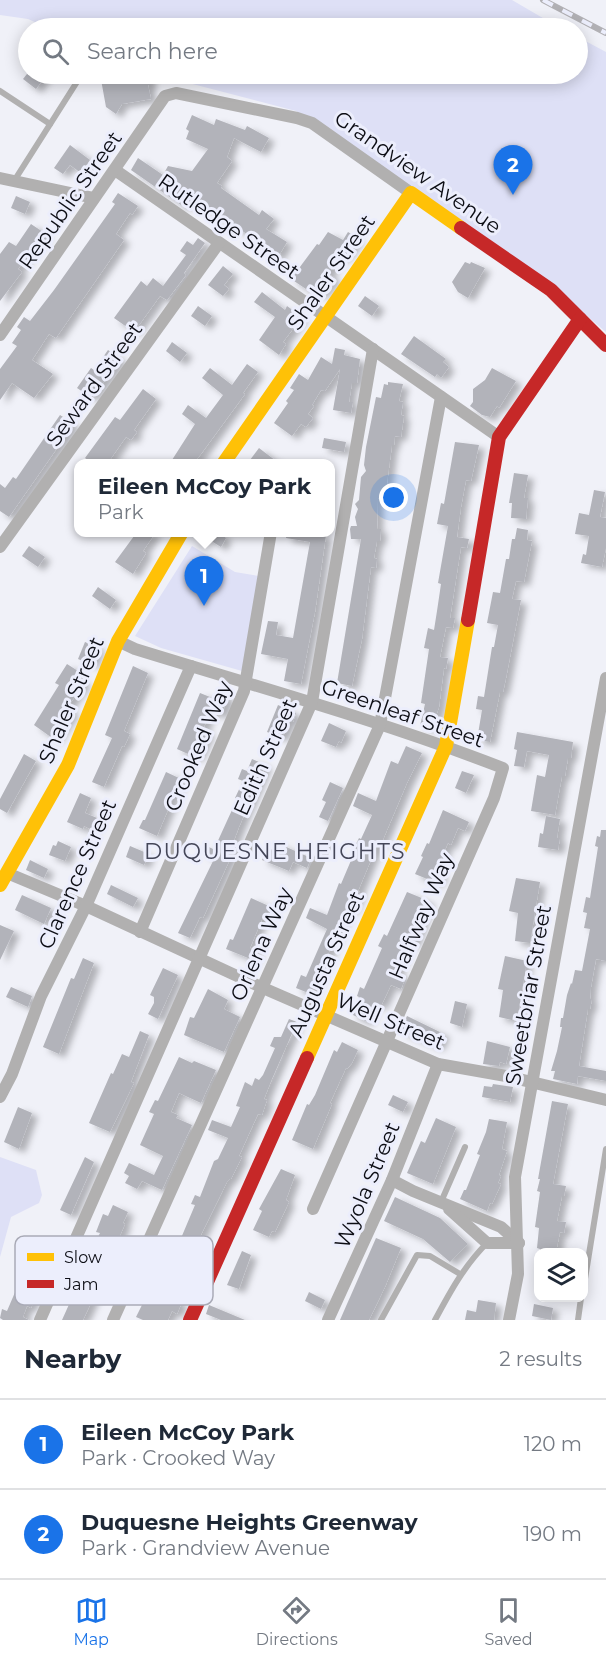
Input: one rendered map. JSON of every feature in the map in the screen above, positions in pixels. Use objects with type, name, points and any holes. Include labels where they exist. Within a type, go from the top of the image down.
[{"type":"street","name":"Republic Street","points":[[0,335],[165,96],[176,93]]},
{"type":"street","name":"Grandview Avenue","points":[[176,93],[312,123],[551,290],[606,345]]},
{"type":"street","name":"Rutledge Street","points":[[115,170],[499,437]]},
{"type":"street","points":[[0,178],[94,198]]},
{"type":"street","name":"Shaler Street","points":[[228,459],[411,193]]},
{"type":"street","name":"Seward Street","points":[[0,547],[219,243]]},
{"type":"street","name":"Augusta Street","points":[[213,1268],[446,746],[499,437],[580,319]]},
{"type":"street","name":"Edith Street","points":[[77,1236],[312,702],[373,349]]},
{"type":"street","name":"Orlena Way","points":[[151,1236],[380,724],[441,397]]},
{"type":"street","name":"Shaler Street","points":[[4,879],[68,765],[118,641],[179,537]]},
{"type":"street","name":"Crooked Way","points":[[140,932],[246,682],[270,537]]},
{"type":"street","name":"Greenleaf Street","points":[[118,641],[135,649],[380,724],[503,768]]},
{"type":"street","name":"Clarence Street","points":[[0,1097],[12,1074],[41,996],[86,906],[191,666]]},
{"type":"street","name":"Sweetbriar Street","points":[[509,1320],[518,1274],[519,1243],[515,1177],[606,678]]},
{"type":"street","name":"Halfway Way","points":[[313,1209],[494,798],[503,768]]},
{"type":"street","name":"Well Street","points":[[4,879],[86,906],[263,988],[438,1064],[532,1082],[606,1100]]},
{"type":"street","name":"Wyola Street","points":[[328,1320],[392,1180],[438,1064]]},
{"type":"street","points":[[392,1180],[501,1227],[519,1243]]},
{"type":"street","points":[[441,1202],[487,1243],[519,1243]]},
{"type":"street","name":"Edith Street","points":[[40,1320],[47,1305]]},
{"type":"street","name":"Orlena Way","points":[[113,1320],[120,1305]]},
{"type":"street","name":"Augusta Street","points":[[190,1320],[197,1305]]},
{"type":"lane","points":[[14,181],[76,84]]},
{"type":"lane","points":[[0,91],[50,124]]},
{"type":"lane","points":[[441,1202],[465,1147]]},
{"type":"lane","points":[[588,1260],[606,1149]]},
{"type":"lane","points":[[435,1320],[460,1274],[471,1258],[487,1243]]},
{"type":"lane","points":[[381,1320],[417,1255],[430,1256],[460,1274]]},
{"type":"lane","points":[[578,1320],[580,1302]]},
{"type":"shaded area","points":[[0,0],[512,0],[543,18],[21,18],[0,15]]},
{"type":"shaded area","points":[[588,42],[606,52],[606,332],[543,279],[296,111],[192,84],[588,84]]},
{"type":"shaded area","points":[[192,546],[235,572],[259,576],[242,671],[161,648],[135,636]]},
{"type":"shaded area","points":[[0,1157],[36,1170],[42,1195],[39,1203],[11,1217],[0,1257]]},
{"type":"building","points":[[30,84],[40,84],[36,89]]},
{"type":"building","points":[[102,84],[151,84],[148,85],[151,99],[122,104],[116,114],[106,107]]},
{"type":"building","points":[[192,115],[214,125],[216,119],[245,130],[247,126],[269,138],[261,152],[234,138],[227,157],[232,161],[217,183],[259,215],[262,210],[274,219],[266,229],[287,242],[278,257],[205,207],[197,208],[188,202],[184,207],[131,170],[138,158],[163,175],[168,166],[192,171],[208,149],[186,139],[189,131],[186,129]]},
{"type":"building","points":[[70,145],[90,160],[81,173],[70,165],[63,174],[54,168]]},
{"type":"building","points":[[118,193],[138,206],[132,215],[130,213],[116,234],[124,240],[56,338],[49,334],[32,360],[53,374],[34,398],[12,383],[0,400],[0,369],[17,346],[12,343],[21,330],[17,327],[24,317],[30,321],[54,290],[115,204],[112,202]]},
{"type":"building","points":[[16,196],[30,202],[25,214],[11,208]]},
{"type":"building","points":[[31,224],[46,234],[18,269],[22,272],[0,301],[0,254],[9,242],[16,246]]},
{"type":"building","points":[[328,232],[343,240],[348,232],[358,238],[344,258],[341,256],[328,274],[335,278],[321,295],[318,292],[315,295],[291,279]]},
{"type":"building","points":[[198,238],[205,243],[184,273],[186,275],[167,300],[160,296],[134,332],[114,318],[141,281],[147,286],[153,278],[163,286],[186,255],[180,251],[187,241],[193,245]]},
{"type":"building","points":[[465,262],[485,268],[468,298],[458,292],[452,282]]},
{"type":"building","points":[[223,266],[233,274],[224,285],[229,289],[223,296],[208,285]]},
{"type":"building","points":[[262,292],[285,310],[287,306],[302,317],[283,342],[286,344],[279,355],[259,340],[275,317],[254,302]]},
{"type":"building","points":[[365,296],[379,306],[372,316],[358,306]]},
{"type":"building","points":[[198,306],[212,316],[205,326],[191,316]]},
{"type":"building","points":[[414,336],[446,359],[443,362],[449,367],[441,378],[437,374],[435,377],[401,354]]},
{"type":"building","points":[[172,342],[187,353],[180,362],[166,351]]},
{"type":"building","points":[[335,348],[345,350],[344,355],[360,359],[357,383],[352,383],[349,402],[353,402],[351,413],[333,410],[340,369],[325,391],[321,390],[312,405],[314,406],[308,414],[313,418],[306,427],[301,424],[292,436],[274,423],[294,390],[290,388],[299,374],[308,380],[321,357],[332,364]]},
{"type":"building","points":[[108,350],[121,359],[92,398],[77,388]]},
{"type":"building","points":[[247,364],[258,372],[243,393],[245,394],[197,459],[173,459],[195,424],[182,414],[188,405],[206,418],[223,395],[202,378],[210,368],[232,385]]},
{"type":"building","points":[[492,368],[516,381],[499,408],[497,406],[490,417],[482,415],[470,406],[473,402],[473,389],[485,380]]},
{"type":"building","points":[[388,382],[403,384],[399,401],[403,402],[401,415],[404,416],[401,437],[395,436],[394,445],[392,445],[385,499],[378,498],[377,529],[381,529],[380,541],[377,541],[374,558],[377,559],[376,568],[371,567],[362,639],[352,686],[337,683],[361,539],[351,539],[350,529],[351,526],[357,526],[355,517],[358,509],[355,504],[359,500],[361,477],[366,471],[364,465],[366,447],[376,397],[381,398],[384,384],[388,385]]},
{"type":"building","points":[[143,389],[156,399],[134,430],[137,432],[131,440],[126,437],[111,459],[85,458],[115,417],[120,420]]},
{"type":"building","points":[[60,415],[74,424],[9,517],[0,511],[0,484],[5,488],[13,477],[16,479]]},
{"type":"building","points":[[324,438],[346,442],[344,452],[322,448]]},
{"type":"building","points":[[455,442],[479,445],[471,481],[466,480],[461,507],[457,537],[469,539],[467,548],[461,547],[450,618],[455,618],[453,628],[446,627],[440,657],[448,658],[446,669],[444,668],[439,707],[432,729],[420,726],[425,704],[421,703],[429,649],[424,648],[428,628],[434,630],[437,611],[441,584],[438,583],[448,526],[437,524],[441,503],[444,504]]},
{"type":"building","points":[[259,448],[273,459],[251,459]]},
{"type":"building","points":[[514,473],[528,475],[524,498],[528,498],[526,519],[511,518],[512,503],[509,503]]},
{"type":"building","points":[[594,490],[605,492],[600,517],[606,518],[606,548],[602,567],[581,563],[583,554],[586,555],[589,536],[575,534],[579,513],[589,515]]},
{"type":"building","points":[[517,528],[528,530],[527,540],[532,541],[524,582],[516,581],[512,599],[521,600],[503,692],[500,692],[490,742],[477,740],[482,710],[476,709],[478,696],[484,697],[498,625],[487,623],[493,592],[500,593],[506,559],[509,559],[512,539],[515,539]]},
{"type":"building","points":[[133,537],[153,537],[143,551],[146,553],[133,574],[115,562]]},
{"type":"building","points":[[205,537],[225,537],[221,547]]},
{"type":"building","points":[[326,537],[315,612],[301,684],[284,681],[288,659],[261,654],[268,621],[278,622],[276,635],[293,638],[310,542],[286,538]]},
{"type":"building","points":[[29,546],[45,557],[38,567],[22,556]]},
{"type":"building","points":[[98,587],[116,600],[110,609],[92,596]]},
{"type":"building","points":[[85,642],[99,647],[92,665],[78,659]]},
{"type":"building","points":[[67,664],[78,671],[75,675],[85,682],[67,708],[73,712],[55,740],[34,725],[59,685],[55,683]]},
{"type":"building","points":[[133,666],[148,673],[124,731],[130,734],[124,747],[122,746],[104,787],[92,782],[112,738],[105,735]]},
{"type":"building","points":[[218,692],[229,697],[221,715],[211,711],[203,729],[209,732],[197,758],[177,749],[200,693],[215,699]]},
{"type":"building","points":[[278,705],[296,713],[282,738],[267,732]]},
{"type":"building","points":[[329,723],[346,731],[341,743],[339,741],[336,747],[321,741]]},
{"type":"building","points":[[517,732],[573,742],[571,758],[568,758],[565,776],[562,776],[555,815],[531,811],[537,775],[545,777],[549,755],[527,751],[524,767],[514,766]]},
{"type":"building","points":[[406,746],[422,753],[382,842],[379,841],[352,910],[348,908],[311,994],[296,988],[301,975],[306,977],[327,929],[306,918],[310,908],[327,915],[339,883],[341,884],[355,851],[353,850],[372,815],[353,806],[358,793],[376,801],[391,761],[398,764]]},
{"type":"building","points":[[24,754],[36,761],[7,813],[0,809],[0,799]]},
{"type":"building","points":[[252,759],[266,765],[239,827],[231,857],[203,918],[200,917],[190,938],[178,933],[214,859],[203,853],[207,846],[217,851],[220,846],[216,845],[243,781],[238,779],[242,769],[247,771]]},
{"type":"building","points":[[462,771],[474,775],[466,793],[455,788]]},
{"type":"building","points":[[166,772],[181,779],[157,836],[139,828],[145,820]]},
{"type":"building","points":[[330,782],[343,788],[328,821],[319,817],[326,802],[322,800]]},
{"type":"building","points":[[80,793],[91,798],[85,813],[97,818],[92,830],[67,822]]},
{"type":"building","points":[[443,810],[469,822],[465,831],[458,828],[451,845],[448,843],[436,870],[442,873],[437,883],[415,874]]},
{"type":"building","points":[[546,816],[560,819],[558,850],[538,847]]},
{"type":"building","points":[[601,830],[606,830],[606,961],[596,959],[591,987],[590,999],[592,999],[590,1009],[588,1009],[579,1066],[606,1071],[606,1081],[578,1076],[577,1084],[553,1079],[555,1071],[551,1071],[567,995],[575,970],[582,971],[590,929],[584,928],[587,913],[583,912],[586,897],[590,898],[598,847],[595,846]]},
{"type":"building","points":[[58,841],[71,847],[65,861],[49,855],[53,845],[56,846]]},
{"type":"building","points":[[275,842],[311,858],[307,868],[293,862],[289,871],[262,860],[266,851],[270,853]]},
{"type":"building","points":[[130,846],[149,854],[144,865],[126,857]]},
{"type":"building","points":[[30,860],[48,869],[44,878],[26,870]]},
{"type":"building","points":[[516,878],[540,882],[530,943],[515,941],[518,913],[509,911]]},
{"type":"building","points":[[111,885],[138,898],[133,907],[107,894]]},
{"type":"building","points":[[407,892],[429,901],[414,944],[409,942],[397,973],[406,977],[401,989],[391,985],[381,1006],[375,1003],[367,1022],[351,1014],[359,997],[357,996],[360,987],[364,989],[382,948],[378,946],[384,934],[387,936]]},
{"type":"building","points":[[22,895],[51,908],[44,924],[15,910]]},
{"type":"building","points":[[251,898],[271,907],[266,918],[263,917],[250,948],[257,951],[253,960],[226,949],[230,939],[233,940]]},
{"type":"building","points":[[0,925],[14,931],[0,960]]},
{"type":"building","points":[[505,956],[527,961],[518,1015],[514,1014],[512,1020],[499,1017],[503,990],[498,989]]},
{"type":"building","points":[[83,958],[94,963],[59,1054],[43,1047],[71,978],[74,979]]},
{"type":"building","points":[[163,968],[178,975],[158,1019],[148,1014],[154,1003],[154,997],[150,995]]},
{"type":"building","points":[[11,987],[32,996],[28,1007],[6,997]]},
{"type":"building","points":[[208,989],[228,1000],[224,1009],[240,1017],[224,1052],[184,1035],[190,1017],[194,1018]]},
{"type":"building","points":[[455,1001],[467,1004],[462,1027],[450,1023]]},
{"type":"building","points":[[407,1016],[444,1034],[438,1047],[400,1031]]},
{"type":"building","points":[[289,1019],[297,1022],[264,1099],[267,1100],[262,1115],[258,1114],[231,1179],[227,1182],[200,1236],[182,1236],[195,1205],[191,1204],[195,1195],[200,1197],[214,1161],[218,1159],[228,1138],[208,1130],[212,1120],[231,1127],[240,1107],[236,1106],[245,1082],[252,1086],[255,1078],[259,1080],[263,1075],[275,1048],[270,1046],[274,1037],[281,1037]]},
{"type":"building","points":[[140,1031],[149,1035],[131,1082],[134,1083],[110,1132],[89,1123],[111,1073],[113,1074],[122,1054],[129,1057]]},
{"type":"building","points":[[487,1041],[510,1047],[506,1064],[500,1062],[499,1066],[483,1064]]},
{"type":"building","points":[[342,1042],[358,1050],[352,1063],[346,1068],[330,1103],[332,1104],[313,1149],[292,1140],[307,1104],[309,1105],[315,1095],[334,1050],[337,1052]]},
{"type":"building","points":[[179,1057],[216,1070],[201,1103],[179,1093],[171,1112],[178,1115],[176,1118],[192,1125],[162,1190],[142,1181],[137,1189],[125,1183],[129,1176],[124,1173],[129,1163],[154,1175],[163,1156],[140,1145],[154,1114],[149,1112],[155,1100],[158,1101]]},
{"type":"building","points":[[493,1084],[513,1087],[510,1102],[482,1097],[484,1086],[492,1087]]},
{"type":"building","points":[[393,1095],[408,1102],[403,1112],[388,1105]]},
{"type":"building","points":[[552,1101],[568,1104],[553,1184],[566,1186],[557,1221],[566,1222],[564,1233],[560,1232],[557,1248],[537,1248],[539,1228],[535,1227],[540,1192],[537,1191],[540,1179],[538,1179]]},
{"type":"building","points":[[18,1107],[32,1113],[19,1149],[4,1142]]},
{"type":"building","points":[[436,1118],[456,1127],[433,1184],[407,1173],[421,1141],[425,1143]]},
{"type":"building","points":[[489,1119],[507,1122],[502,1149],[507,1151],[499,1175],[501,1176],[498,1183],[501,1184],[487,1211],[460,1199],[480,1155],[477,1154]]},
{"type":"building","points":[[85,1157],[94,1162],[71,1215],[60,1210]]},
{"type":"building","points":[[281,1169],[295,1175],[286,1200],[289,1202],[275,1232],[272,1231],[269,1237],[253,1230],[262,1211],[259,1209]]},
{"type":"building","points":[[395,1197],[440,1218],[468,1244],[450,1262],[423,1239],[384,1221]]},
{"type":"building","points":[[113,1205],[128,1212],[120,1236],[98,1236],[100,1233],[96,1232],[103,1214],[108,1216]]},
{"type":"building","points":[[376,1238],[401,1248],[385,1287],[369,1320],[340,1320]]},
{"type":"building","points":[[242,1251],[251,1255],[239,1289],[227,1285]]},
{"type":"building","points":[[15,1292],[15,1305],[32,1305],[31,1308],[27,1306],[23,1317],[29,1320],[0,1318],[2,1309],[7,1311]]},
{"type":"building","points":[[309,1292],[325,1300],[321,1309],[305,1301]]},
{"type":"building","points":[[478,1300],[496,1303],[494,1320],[465,1320],[467,1310],[476,1312]]},
{"type":"building","points":[[534,1304],[553,1308],[551,1320],[532,1316]]},
{"type":"building","points":[[69,1305],[90,1305],[83,1320],[62,1320]]},
{"type":"building","points":[[142,1305],[181,1305],[177,1314],[172,1311],[168,1320],[143,1320],[136,1317]]},
{"type":"building","points":[[209,1305],[245,1320],[221,1320],[206,1314]]},
{"type":"railway","points":[[543,0],[577,18]]},
{"type":"railway","points":[[588,24],[606,33]]},
{"type":"traffic: slow","points":[[226,459],[411,193],[461,228]]},
{"type":"traffic: slow","points":[[0,885],[68,765],[118,641],[179,537]]},
{"type":"traffic: slow","points":[[307,1058],[446,746],[468,620]]},
{"type":"traffic: jam","points":[[461,228],[551,290],[606,345]]},
{"type":"traffic: jam","points":[[468,620],[499,437],[580,319]]},
{"type":"traffic: jam","points":[[213,1268],[307,1058]]},
{"type":"traffic: jam","points":[[190,1320],[197,1305]]},
{"type":"place","name":"Duquesne Heights Greenway","points":[[513,195]]},
{"type":"place","name":"Eileen McCoy Park","points":[[204,606]]},
{"type":"district","name":"DUQUESNE HEIGHTS","points":[[275,851]]}]
